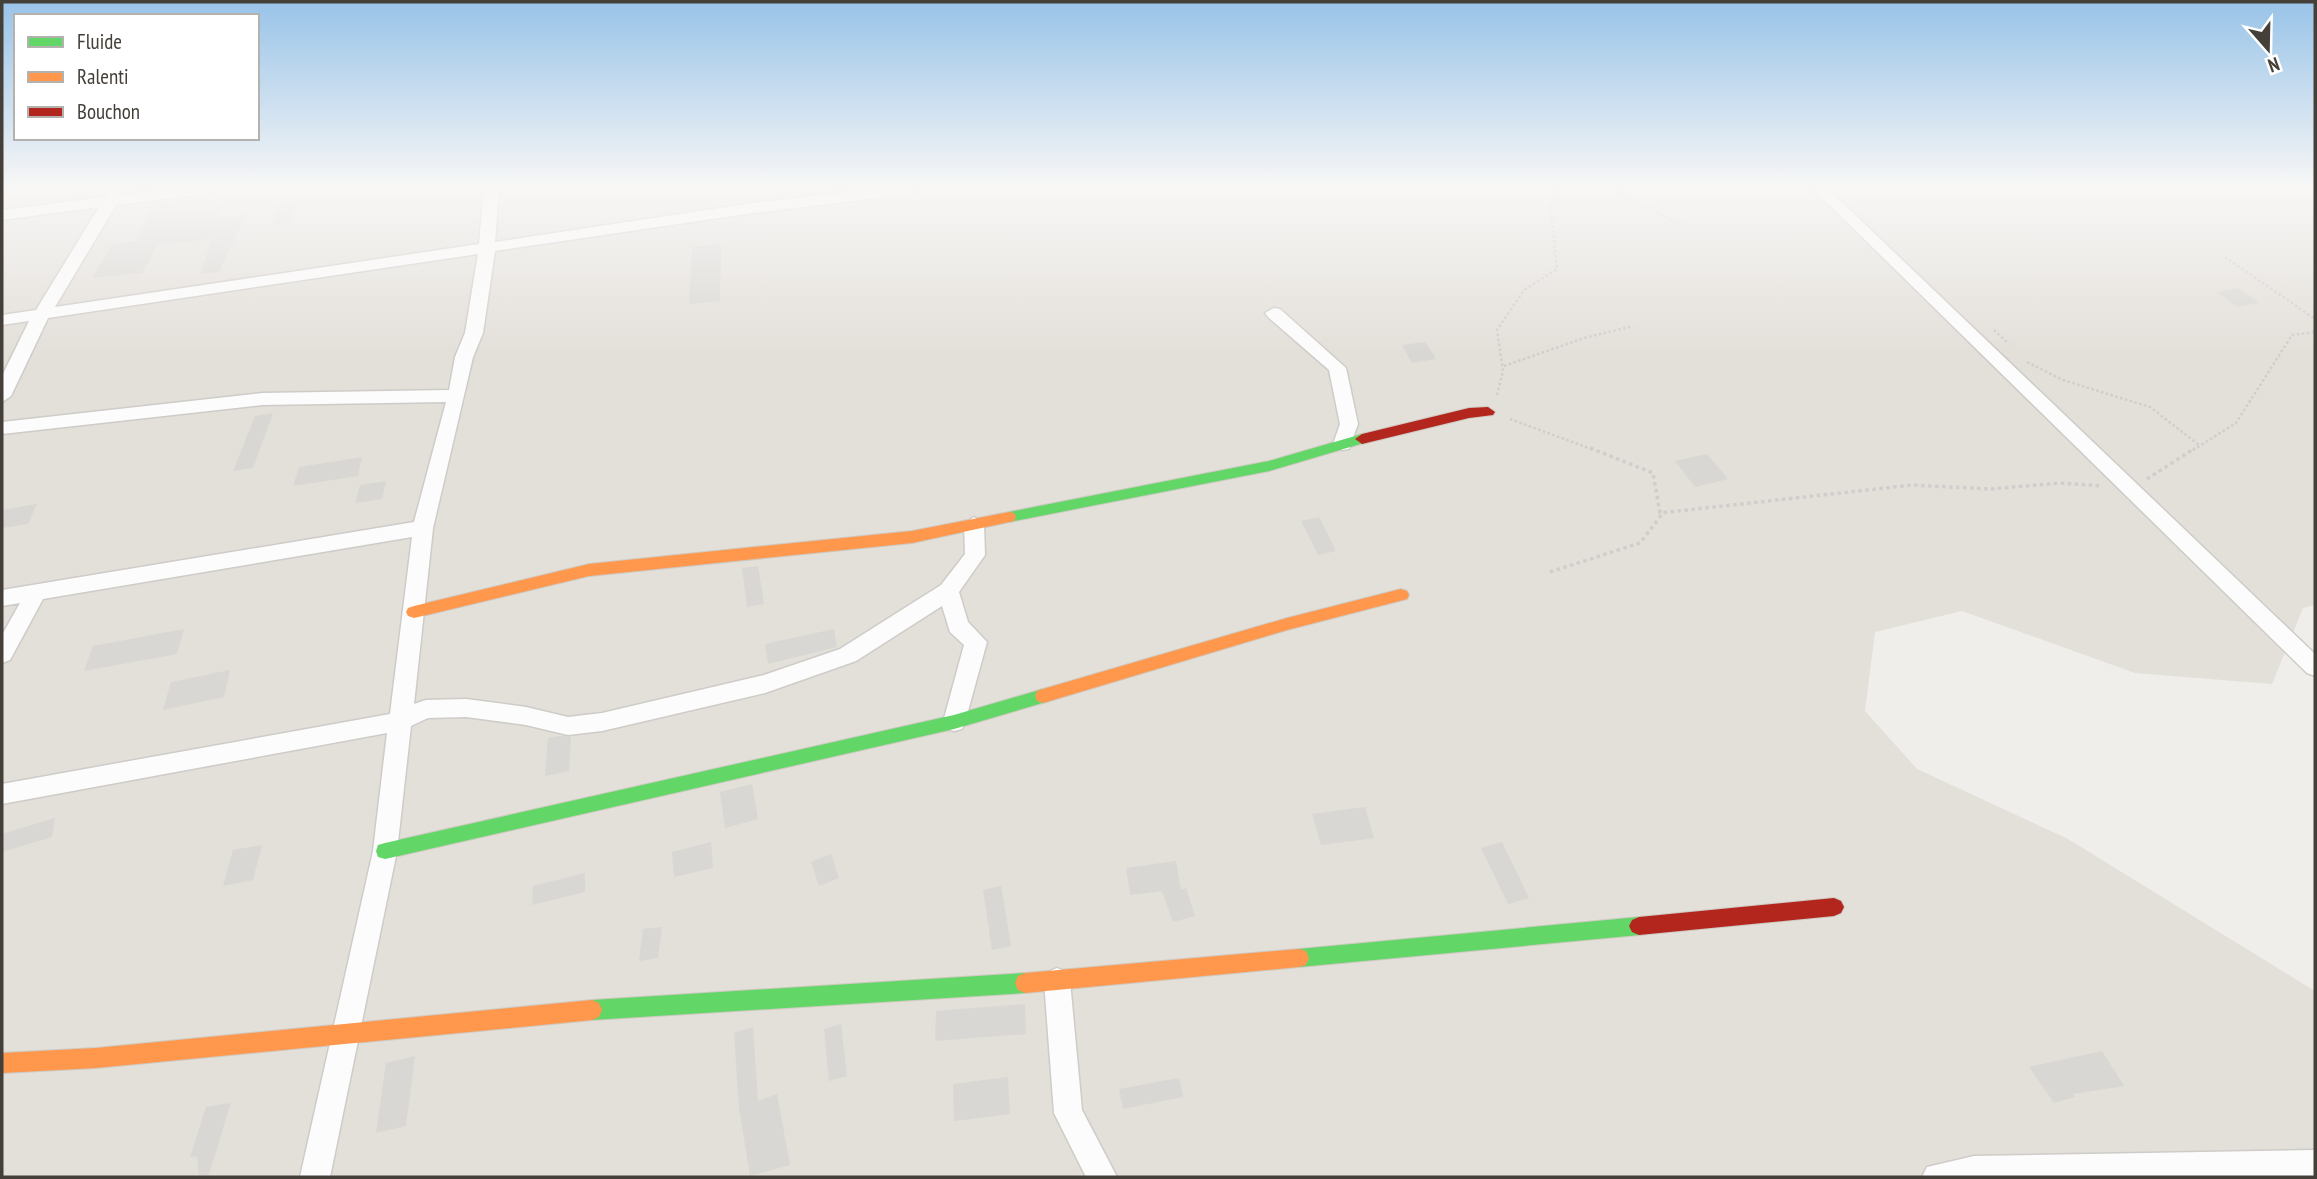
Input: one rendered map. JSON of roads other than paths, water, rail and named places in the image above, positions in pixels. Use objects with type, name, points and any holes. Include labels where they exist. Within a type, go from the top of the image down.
[{"type":"street","points":[[2,396],[27,339],[45,314],[85,244]]},
{"type":"street","points":[[315,1177],[344,1031],[385,850],[423,528],[457,396],[464,357],[474,332],[488,244]]},
{"type":"street","points":[[2,320],[526,244]]},
{"type":"street","points":[[1877,244],[2315,667]]},
{"type":"street","points":[[1274,313],[1337,368],[1349,424],[1342,444]]},
{"type":"street","points":[[2,428],[57,426],[232,401],[379,394],[457,396]]},
{"type":"street","points":[[414,612],[589,570],[912,537],[1269,466],[1342,444],[1469,413],[1488,412]]},
{"type":"street","points":[[2,794],[398,722],[426,709],[466,708],[526,716],[568,726],[602,722],[765,684],[848,655],[948,591],[975,555],[974,524]]},
{"type":"street","points":[[2,598],[423,528]]},
{"type":"street","points":[[948,591],[958,626],[976,642],[954,722]]},
{"type":"street","points":[[2,654],[36,593]]},
{"type":"street","points":[[385,850],[954,722],[1287,624],[1401,595]]},
{"type":"street","points":[[2,1063],[96,1058],[344,1031],[570,1011],[886,994],[1057,981],[1834,907]]},
{"type":"street","points":[[1057,981],[1068,1112],[1102,1177]]},
{"type":"street","points":[[1937,1177],[1974,1171],[2315,1165]]}]
